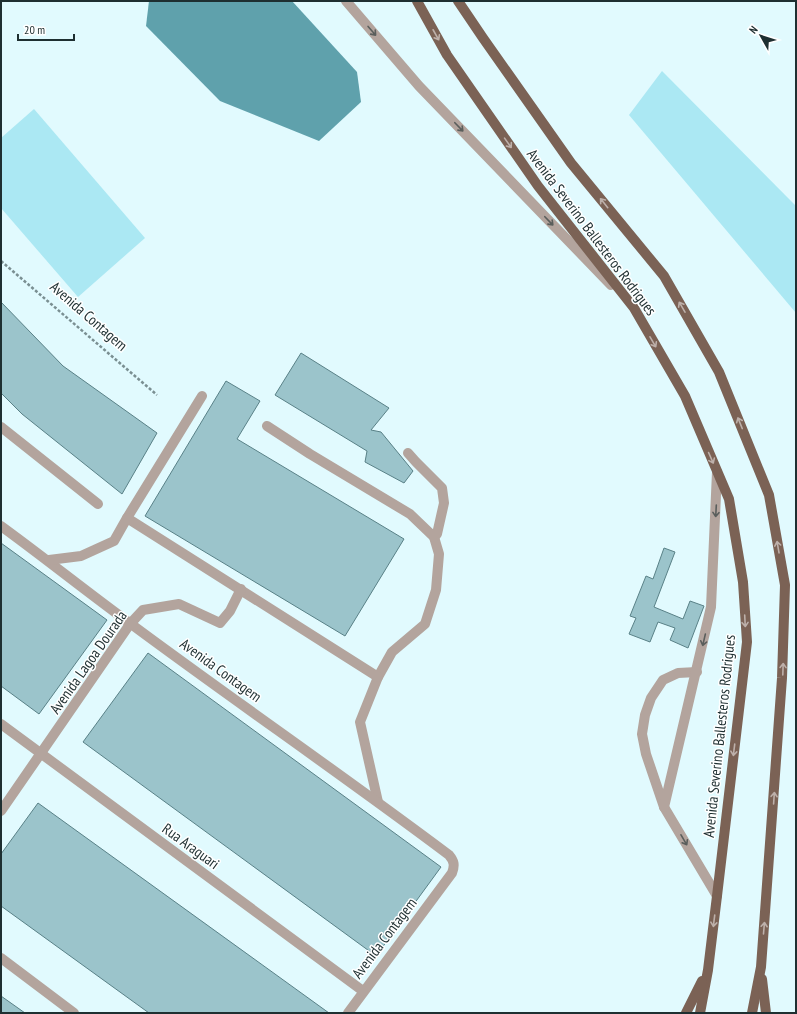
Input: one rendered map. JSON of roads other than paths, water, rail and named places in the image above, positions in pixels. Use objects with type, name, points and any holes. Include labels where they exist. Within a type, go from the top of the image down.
[{"type":"main road","name":"Avenida Severino Ballesteros Rodrigues","points":[[417,1],[447,55],[538,186],[634,308],[684,396],[729,499],[744,582],[746,642],[708,970],[700,1013]]},
{"type":"main road","name":"Avenida Severino Ballesteros Rodrigues","points":[[458,1],[571,163],[664,276],[719,372],[769,495],[785,585],[782,678],[761,967],[752,1013]]},
{"type":"main road","points":[[761,967],[766,1013]]},
{"type":"main road","points":[[686,1013],[708,970]]},
{"type":"lane","points":[[346,1],[419,86],[634,308]]},
{"type":"lane","points":[[49,560],[81,556],[114,541],[202,396]]},
{"type":"lane","points":[[267,426],[310,454],[410,514],[434,537],[439,554],[436,590],[425,624],[392,652],[378,677],[360,722],[378,802]]},
{"type":"lane","points":[[1,427],[98,504]]},
{"type":"lane","points":[[408,453],[442,488],[444,503],[434,537]]},
{"type":"lane","points":[[664,807],[697,672],[711,607],[718,472]]},
{"type":"lane","points":[[127,518],[378,677]]},
{"type":"lane","name":"Avenida Contagem","points":[[1,526],[49,560],[130,624],[378,802],[454,860],[452,873],[348,1013]]},
{"type":"lane","name":"Avenida Lagoa Dourada","points":[[1,811],[130,624],[143,610],[179,604],[220,623],[230,610],[241,589]]},
{"type":"lane","points":[[697,672],[678,673],[663,680],[651,698],[645,715],[642,734],[646,754],[664,807],[717,896]]},
{"type":"lane","name":"Rua Araguari","points":[[1,724],[363,992]]},
{"type":"lane","points":[[1,958],[74,1013]]}]
